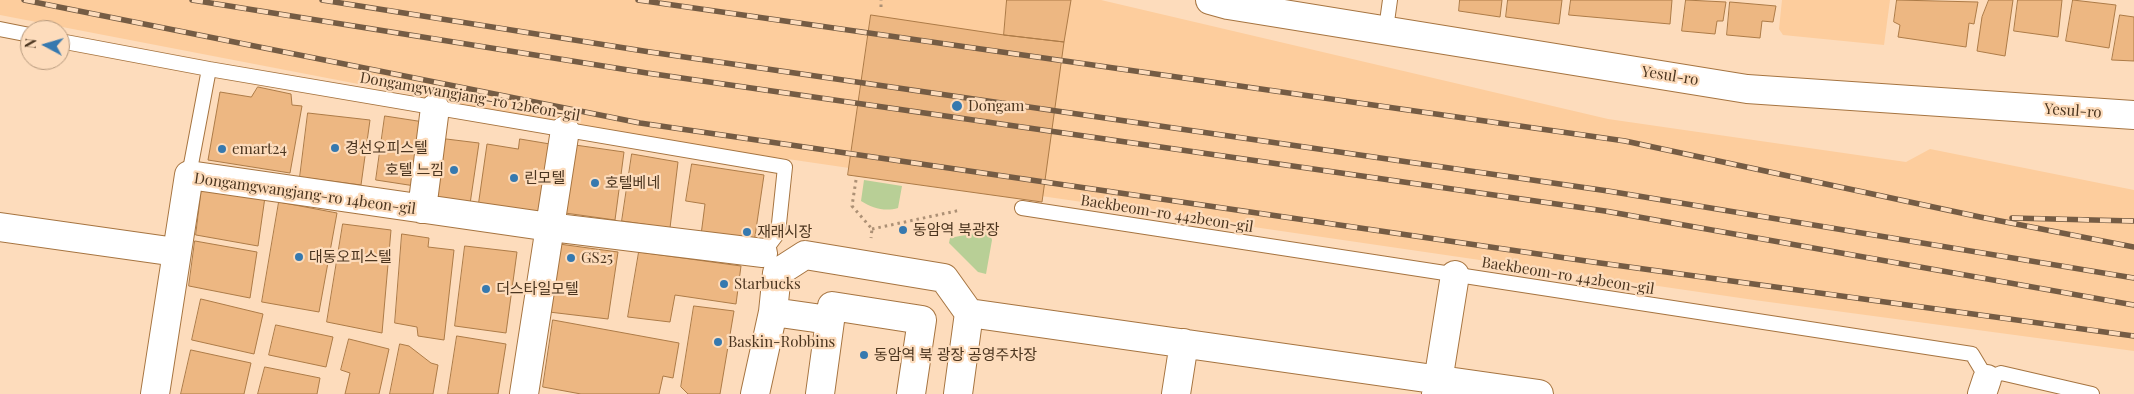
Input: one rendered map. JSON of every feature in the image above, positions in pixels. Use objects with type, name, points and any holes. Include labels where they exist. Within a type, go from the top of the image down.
[{"type":"street","name":"Yesul-ro","points":[[1210,0],[1228,5],[1386,29],[1746,89],[2134,116]]},
{"type":"street","points":[[422,209],[435,108]]},
{"type":"street","points":[[524,394],[566,130]]},
{"type":"street","name":"Dongamgwangjang-ro 14beon-gil","points":[[155,394],[189,175],[550,227],[770,263]]},
{"type":"street","points":[[0,226],[176,252]]},
{"type":"street","points":[[755,394],[773,312],[770,263],[805,256],[944,278],[969,313],[958,394]]},
{"type":"street","points":[[1438,387],[1455,275]]},
{"type":"street","points":[[820,394],[832,306],[922,320],[911,394]]},
{"type":"street","points":[[773,312],[829,320]]},
{"type":"street","points":[[969,313],[1184,343],[1438,387],[1539,394]]},
{"type":"street","points":[[1176,394],[1184,343]]},
{"type":"lane","points":[[1386,29],[1390,0]]},
{"type":"lane","points":[[0,29],[20,33]]},
{"type":"lane","name":"Dongamgwangjang-ro 12beon-gil","points":[[70,43],[209,70],[786,167],[778,233],[770,263]]},
{"type":"lane","points":[[189,175],[209,70]]},
{"type":"lane","name":"Baekbeom-ro 442beon-gil","points":[[1022,208],[1972,354],[1984,387],[2001,373],[2092,394]]},
{"type":"path","points":[[881,0],[881,7]]},
{"type":"path","points":[[856,180],[852,206],[872,229],[961,210]]},
{"type":"shaded area","points":[[0,0],[1101,0],[1608,119],[1906,162],[1930,149],[2134,190],[2134,351],[1754,300],[623,135],[70,28],[70,20],[26,20],[0,15]]},
{"type":"shaded area","points":[[1782,0],[1890,0],[1884,45],[1783,35],[1779,29]]},
{"type":"green space","points":[[864,180],[902,186],[898,208],[879,209],[861,201]]},
{"type":"green space","points":[[989,231],[992,240],[986,274],[978,272],[949,243],[950,238]]},
{"type":"building","points":[[1007,0],[1071,0],[1064,42],[1004,35]]},
{"type":"building","points":[[1460,0],[1502,0],[1500,17],[1459,11]]},
{"type":"building","points":[[1508,0],[1562,0],[1559,24],[1506,17]]},
{"type":"building","points":[[1571,0],[1672,0],[1670,24],[1569,15]]},
{"type":"building","points":[[1686,0],[1726,2],[1723,21],[1717,21],[1715,34],[1682,31]]},
{"type":"building","points":[[1897,0],[1978,2],[1974,24],[1969,23],[1966,47],[1898,37],[1900,25],[1894,22]]},
{"type":"building","points":[[1989,0],[2013,0],[2005,56],[1977,51],[1982,17]]},
{"type":"building","points":[[2018,0],[2062,0],[2058,37],[2014,31]]},
{"type":"building","points":[[2073,0],[2116,5],[2109,48],[2066,41]]},
{"type":"building","points":[[1730,2],[1776,6],[1773,22],[1762,21],[1760,38],[1727,35]]},
{"type":"building","points":[[871,15],[1064,42],[1042,202],[848,175]]},
{"type":"building","points":[[2120,15],[2134,17],[2134,61],[2112,60]]},
{"type":"building","points":[[258,87],[291,94],[292,105],[302,106],[290,173],[208,160],[220,92],[251,97]]},
{"type":"building","name":"경선오피스텔","points":[[308,113],[370,120],[361,185],[300,177]]},
{"type":"building","points":[[385,116],[424,122],[415,186],[376,180]]},
{"type":"building","name":"호텔 느낌","points":[[438,138],[479,143],[470,204],[430,198]]},
{"type":"building","name":"린모텔","points":[[520,139],[550,144],[540,215],[478,207],[487,144],[518,149]]},
{"type":"building","name":"호텔베네","points":[[575,145],[624,152],[615,220],[565,213]]},
{"type":"building","points":[[632,154],[678,162],[670,228],[622,221]]},
{"type":"building","points":[[692,164],[764,175],[754,243],[701,235],[705,204],[686,201]]},
{"type":"building","points":[[202,187],[265,197],[258,246],[196,235]]},
{"type":"building","name":"대동오피스텔","points":[[279,202],[337,213],[319,312],[262,302]]},
{"type":"building","points":[[343,224],[391,230],[382,333],[327,322]]},
{"type":"building","points":[[402,234],[429,238],[428,247],[454,250],[444,340],[418,336],[417,327],[395,323]]},
{"type":"building","points":[[195,241],[257,252],[250,298],[189,286]]},
{"type":"building","points":[[559,244],[618,252],[608,319],[549,312]]},
{"type":"building","name":"더스타일모텔","points":[[465,246],[517,252],[506,333],[455,326]]},
{"type":"building","points":[[639,252],[741,266],[736,304],[675,295],[670,322],[628,317]]},
{"type":"building","points":[[201,299],[263,314],[254,354],[192,340]]},
{"type":"building","points":[[694,306],[734,311],[720,394],[688,394],[681,387]]},
{"type":"building","points":[[553,320],[679,343],[673,378],[663,376],[659,394],[581,394],[543,387]]},
{"type":"building","points":[[276,325],[333,337],[326,367],[269,355]]},
{"type":"building","points":[[457,336],[506,344],[498,394],[448,394]]},
{"type":"building","points":[[349,339],[389,349],[379,394],[345,394],[350,373],[341,370]]},
{"type":"building","points":[[400,344],[409,346],[431,363],[438,365],[433,394],[390,394]]},
{"type":"building","points":[[191,350],[251,363],[244,394],[181,394]]},
{"type":"building","points":[[265,367],[320,378],[317,394],[258,394]]},
{"type":"railway","points":[[24,0],[640,123],[1600,263],[2134,336]]},
{"type":"railway","points":[[192,0],[647,73],[1605,211],[2134,305]]},
{"type":"railway","points":[[322,0],[650,52],[1608,191],[2134,278]]},
{"type":"railway","points":[[638,0],[1625,141],[1980,217],[2134,247]]},
{"type":"railway","points":[[2012,218],[2134,221]]},
{"type":"place","name":"Dongam","points":[[957,106]]},
{"type":"place","name":"경선오피스텔","points":[[335,148]]},
{"type":"place","name":"emart24","points":[[222,149]]},
{"type":"place","name":"호텔 느낌","points":[[454,170]]},
{"type":"place","name":"린모텔","points":[[514,178]]},
{"type":"place","name":"호텔베네","points":[[595,183]]},
{"type":"place","name":"동암역 북광장","points":[[903,230]]},
{"type":"place","name":"재래시장","points":[[747,232]]},
{"type":"place","name":"대동오피스텔","points":[[299,257]]},
{"type":"place","name":"GS25","points":[[571,258]]},
{"type":"place","name":"Starbucks","points":[[724,284]]},
{"type":"place","name":"더스타일모텔","points":[[486,289]]},
{"type":"place","name":"Baskin-Robbins","points":[[718,342]]},
{"type":"place","name":"동암역 북 광장 공영주차장","points":[[864,355]]}]
